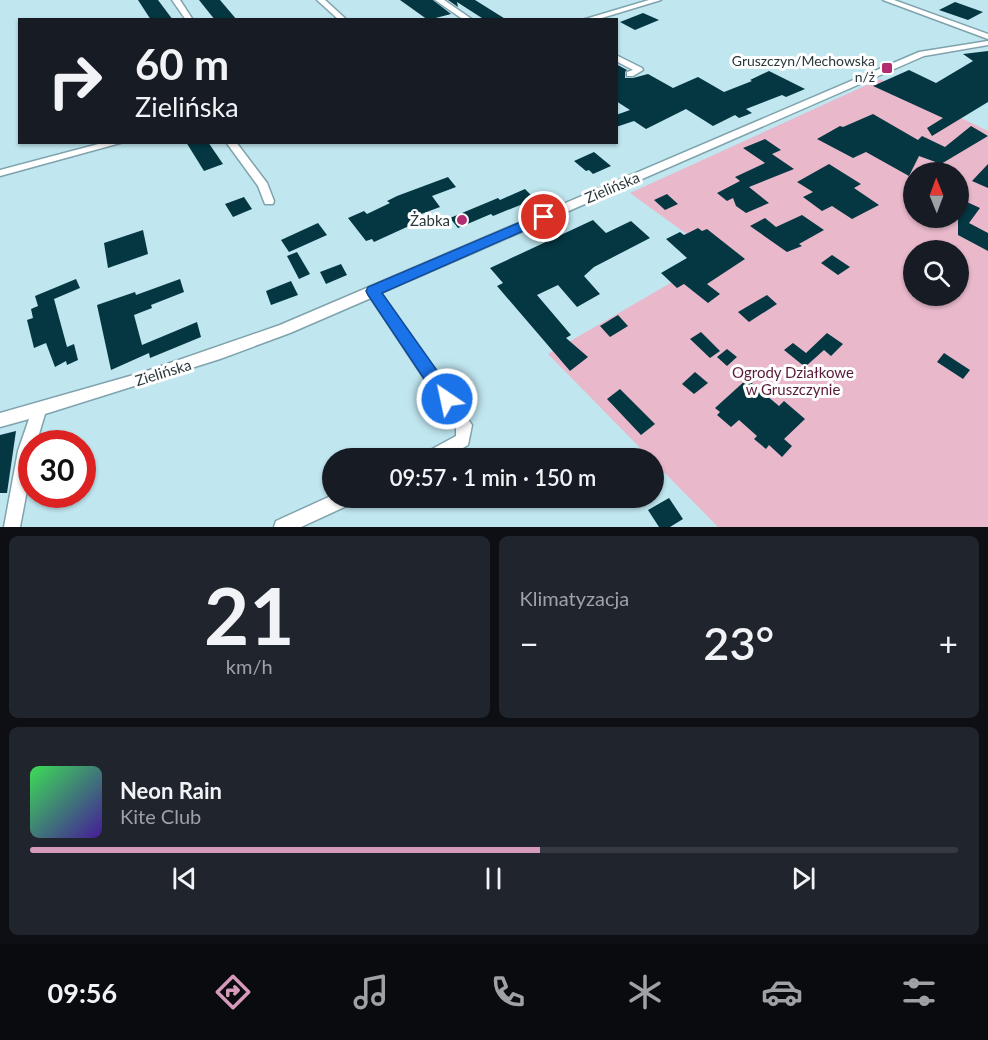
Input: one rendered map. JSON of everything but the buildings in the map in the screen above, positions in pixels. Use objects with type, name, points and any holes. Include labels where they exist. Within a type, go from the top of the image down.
[{"type":"street","points":[[176,0],[189,18]]},
{"type":"street","points":[[321,0],[342,18]]},
{"type":"street","points":[[439,0],[467,18]]},
{"type":"street","points":[[591,18],[657,0]]},
{"type":"street","points":[[887,0],[988,37]]},
{"type":"street","name":"Zielińska","points":[[0,420],[182,367],[230,350],[373,291],[922,54],[988,43]]},
{"type":"street","points":[[618,58],[639,70],[630,74]]},
{"type":"street","points":[[0,173],[111,144]]},
{"type":"street","points":[[232,144],[263,185],[269,201]]},
{"type":"street","points":[[373,291],[464,425],[463,440],[449,448]]},
{"type":"street","points":[[12,527],[26,451],[39,410]]},
{"type":"street","points":[[282,527],[323,508]]},
{"type":"green space","name":"Ogrody Działkowe w Gruszczynie","points":[[880,79],[988,131],[988,527],[718,527],[664,472],[664,448],[640,448],[548,354],[717,256],[630,193]]},
{"type":"place","name":"Gruszczyn/Mechowska n/ż","points":[[887,68]]},
{"type":"place","name":"Żabka","points":[[462,220]]},
{"type":"route","points":[[447,399],[373,291],[544,217]]}]
